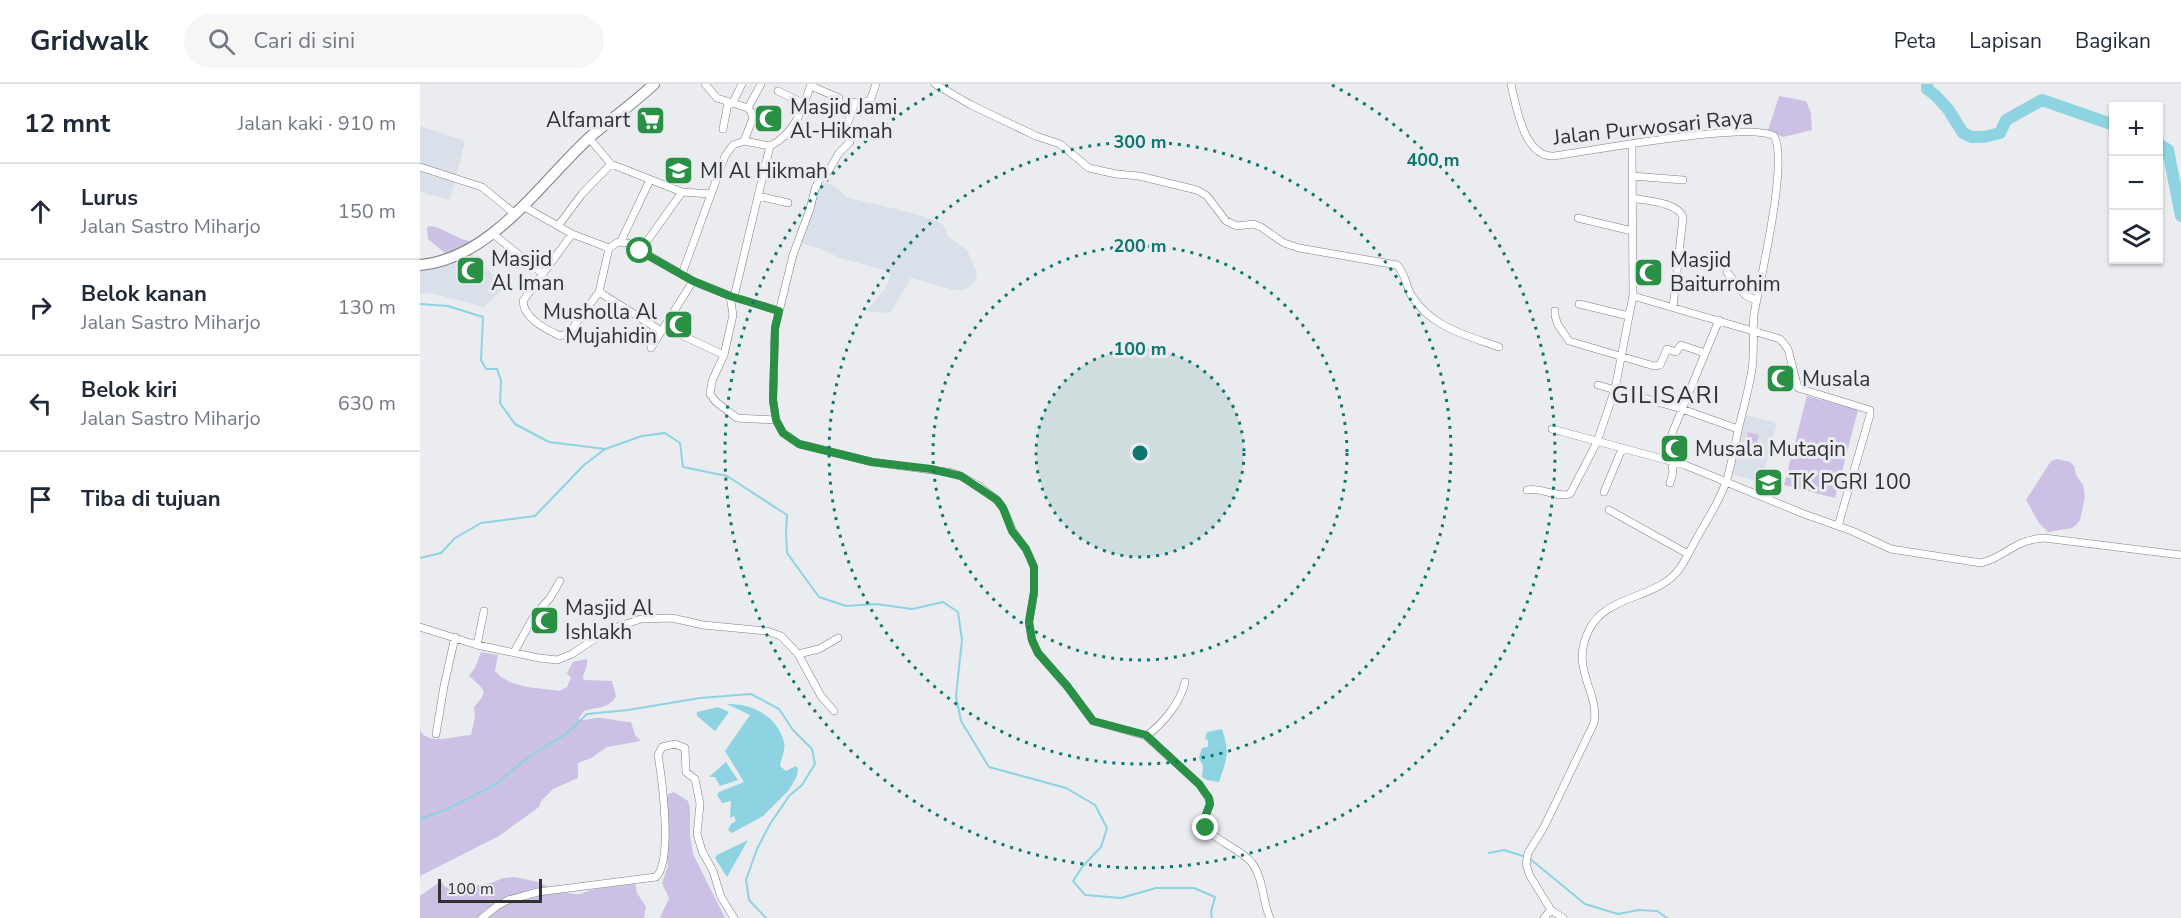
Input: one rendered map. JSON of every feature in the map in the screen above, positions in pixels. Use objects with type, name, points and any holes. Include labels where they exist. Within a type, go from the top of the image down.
[{"type":"main road","points":[[420,265],[443,261],[458,255],[493,234],[590,138],[654,84]]},
{"type":"street","points":[[705,84],[715,96],[730,104],[748,108]]},
{"type":"street","points":[[723,129],[730,104],[742,84]]},
{"type":"street","points":[[748,108],[761,84]]},
{"type":"street","points":[[876,84],[870,101],[855,102],[847,125],[850,142],[841,150],[817,184],[795,248],[775,328],[772,381],[776,420],[783,433],[799,444],[872,462],[954,473],[968,479],[997,500],[1003,508],[1012,531],[1026,549],[1034,567],[1034,592],[1029,622],[1032,640],[1038,653],[1093,721],[1146,735],[1208,795],[1210,804],[1204,820],[1206,828],[1252,864],[1260,880],[1270,918]]},
{"type":"street","points":[[935,84],[971,105],[1036,136],[1060,144],[1089,168],[1139,176],[1197,190],[1207,196],[1220,216],[1229,224],[1240,226],[1253,224],[1284,243],[1299,248],[1397,265],[1404,275],[1412,296],[1440,324],[1467,338],[1499,347]]},
{"type":"street","name":"Jalan Purwosari Raya","points":[[1510,84],[1526,135],[1543,156],[1692,136],[1751,131],[1774,135],[1778,146],[1779,161],[1770,232],[1753,330],[1752,368],[1726,482],[1674,576],[1653,589],[1611,606],[1596,618],[1588,631],[1582,650],[1583,669],[1594,709],[1594,723],[1544,828],[1528,853],[1526,864],[1530,876],[1551,910]]},
{"type":"street","points":[[776,420],[745,419],[732,415],[710,394],[712,381],[724,355],[733,315],[732,296],[770,146],[788,133],[805,104],[811,85],[839,98]]},
{"type":"street","points":[[778,91],[805,104]]},
{"type":"street","points":[[744,141],[753,118],[748,108]]},
{"type":"street","points":[[590,138],[611,164],[682,192],[711,194]]},
{"type":"street","points":[[682,274],[727,152],[736,144],[744,141],[770,146]]},
{"type":"street","points":[[1527,490],[1568,495],[1597,442],[1615,389],[1633,296],[1632,144]]},
{"type":"street","points":[[558,226],[582,194],[611,164]]},
{"type":"street","points":[[420,166],[482,187],[519,210],[609,248]]},
{"type":"street","points":[[1632,176],[1683,180]]},
{"type":"street","points":[[572,234],[524,299],[523,305],[529,316],[560,336],[569,333],[599,292],[609,248],[621,241],[650,180]]},
{"type":"street","points":[[640,251],[682,192]]},
{"type":"street","points":[[758,196],[788,203]]},
{"type":"street","points":[[1632,198],[1672,207],[1681,212],[1683,217],[1673,308]]},
{"type":"street","points":[[1578,218],[1632,231]]},
{"type":"street","points":[[493,234],[543,274]]},
{"type":"street","points":[[621,241],[631,244],[693,281],[779,311]]},
{"type":"street","points":[[1727,272],[1747,297],[1757,301]]},
{"type":"street","points":[[651,348],[693,281]]},
{"type":"street","points":[[599,292],[662,329],[724,355]]},
{"type":"street","points":[[1633,296],[1780,339],[1786,345],[1798,388],[1870,410],[1838,526]]},
{"type":"street","points":[[1579,304],[1629,316]]},
{"type":"street","points":[[1555,311],[1558,325],[1569,341],[1656,367],[1660,365],[1666,350],[1676,352],[1680,345],[1705,353]]},
{"type":"street","points":[[1670,483],[1673,472],[1667,459],[1682,409],[1719,320]]},
{"type":"street","points":[[1598,386],[1682,409],[1738,429]]},
{"type":"street","points":[[1552,429],[1667,459],[1891,549],[1968,562],[1988,561],[2017,544],[2037,539],[2181,555]]},
{"type":"street","points":[[1604,492],[1622,449]]},
{"type":"street","points":[[1609,510],[1688,554]]},
{"type":"street","points":[[514,652],[534,616],[550,598],[560,581]]},
{"type":"street","points":[[477,645],[484,611]]},
{"type":"street","points":[[420,627],[477,645],[557,660],[565,659],[608,630],[641,618],[662,617],[703,626],[751,628],[781,636],[798,654],[821,696],[834,711]]},
{"type":"street","points":[[436,734],[455,637]]},
{"type":"street","points":[[798,654],[819,649],[838,638]]},
{"type":"street","points":[[1146,735],[1174,706],[1184,690],[1185,682]]},
{"type":"street","points":[[482,918],[508,900],[538,892],[656,877],[663,861],[665,815],[658,755],[662,747],[669,744],[680,744],[685,748],[686,772],[694,779],[700,804],[697,834],[721,897],[734,918]]},
{"type":"street","points":[[1544,918],[1551,910],[1563,918]]},
{"type":"shaded area","points":[[1779,96],[1806,101],[1811,113],[1812,130],[1783,137],[1768,130]]},
{"type":"shaded area","points":[[420,126],[465,141],[450,200],[420,192]]},
{"type":"shaded area","points":[[819,181],[835,186],[846,197],[920,215],[939,222],[944,226],[948,237],[967,250],[977,273],[975,282],[965,290],[954,290],[911,278],[890,313],[866,311],[885,289],[891,275],[886,271],[840,258],[798,242]]},
{"type":"shaded area","points":[[431,226],[473,242],[477,249],[472,254],[446,262],[445,253],[428,239],[427,227]]},
{"type":"shaded area","points":[[472,254],[505,287],[484,307],[435,294],[420,293],[420,268]]},
{"type":"shaded area","points":[[1807,396],[1858,410],[1835,498],[1784,485]]},
{"type":"shaded area","points":[[1746,415],[1777,423],[1761,482],[1730,474]]},
{"type":"shaded area","points":[[1748,432],[1759,435],[1753,458],[1742,455]]},
{"type":"shaded area","points":[[2057,459],[2070,462],[2074,466],[2076,475],[2083,485],[2085,497],[2080,520],[2076,525],[2072,528],[2048,532],[2039,523],[2026,500],[2051,461]]},
{"type":"shaded area","points":[[481,652],[498,655],[495,671],[508,681],[559,691],[567,687],[571,678],[567,673],[573,662],[587,659],[584,680],[612,681],[616,696],[606,705],[584,711],[578,719],[602,718],[631,722],[635,735],[641,741],[607,747],[591,758],[578,763],[578,778],[553,789],[541,801],[539,807],[499,836],[420,876],[420,730],[424,735],[436,739],[471,735],[475,717],[474,707],[482,697],[483,691],[479,684],[469,676]]},
{"type":"shaded area","points":[[674,792],[688,801],[693,854],[725,918],[660,918],[669,898],[662,883],[668,866],[665,850],[665,810],[668,794]]},
{"type":"shaded area","points":[[515,877],[538,882],[557,891],[574,894],[635,884],[637,893],[646,907],[645,918],[420,918],[420,896],[441,881],[450,889]]},
{"type":"water","points":[[727,704],[754,709],[769,718],[781,733],[784,742],[780,766],[786,771],[796,766],[798,769],[797,776],[789,790],[763,816],[732,833],[728,830],[736,821],[734,816],[730,818],[731,801],[722,803],[717,795],[719,792],[744,782],[725,751],[750,715]]},
{"type":"water","points":[[718,707],[729,712],[715,731],[697,716],[697,712]]},
{"type":"water","points":[[1222,729],[1227,750],[1224,767],[1219,782],[1207,780],[1202,777],[1203,766],[1199,758],[1202,748],[1208,747],[1208,740],[1205,739],[1207,732]]},
{"type":"water","points":[[726,762],[738,780],[720,786],[715,777],[709,777]]},
{"type":"water","points":[[748,840],[727,877],[715,858]]},
{"type":"waterway","points":[[1927,84],[1927,89],[1948,109],[1963,133],[1972,137],[2000,133],[2006,120],[2042,100],[2109,123]]},
{"type":"waterway","points":[[2163,147],[2168,150],[2181,216]]},
{"type":"waterway","points":[[420,304],[448,306],[483,317],[481,360],[486,369],[497,369],[501,381],[500,403],[515,424],[549,442],[605,449]]},
{"type":"waterway","points":[[420,558],[441,553],[455,538],[481,523],[535,516],[584,465],[605,449],[642,436],[665,433],[680,443],[683,467],[727,476],[787,515],[787,553],[819,597],[846,606],[876,604],[912,609],[943,602],[958,612],[962,640],[956,696],[961,721],[989,767],[1066,788],[1095,805],[1107,828],[1101,847],[1083,866],[1073,881],[1085,895],[1121,898],[1156,888],[1194,888],[1215,897],[1211,912],[1212,918]]},
{"type":"waterway","points":[[420,819],[450,808],[496,784],[526,759],[567,733],[587,714],[700,698],[751,694],[779,709],[793,730],[812,749],[815,764],[802,785],[789,796],[770,824],[757,849],[746,880],[749,900],[766,918]]},
{"type":"waterway","points":[[1489,853],[1504,850],[1529,858],[1585,904],[1618,914],[1639,910],[1657,911],[1667,918]]},
{"type":"place","name":"Masjid Jami Al-Hikmah","points":[[769,119]]},
{"type":"place","name":"Alfamart","points":[[651,120]]},
{"type":"place","name":"MI Al Hikmah","points":[[679,171]]},
{"type":"place","name":"Masjid Al Iman","points":[[470,271]]},
{"type":"place","name":"Masjid Baiturrohim","points":[[1649,272]]},
{"type":"place","name":"Musholla Al Mujahidin","points":[[678,324]]},
{"type":"place","name":"Musala","points":[[1781,379]]},
{"type":"place","name":"Musala Mutaqin","points":[[1674,449]]},
{"type":"place","name":"TK PGRI 100","points":[[1768,482]]},
{"type":"place","name":"Masjid Al Ishlakh","points":[[544,620]]},
{"type":"district","name":"GILISARI","points":[[1666,395]]},
{"type":"route","points":[[640,251],[693,281],[730,296],[779,311],[775,328],[773,400],[776,420],[787,438],[799,444],[872,462],[954,473],[976,484],[1001,504],[1012,531],[1032,558],[1035,580],[1029,622],[1032,640],[1038,653],[1067,686],[1089,718],[1109,727],[1146,735],[1199,784],[1208,795],[1210,804],[1204,820],[1206,828]]}]
